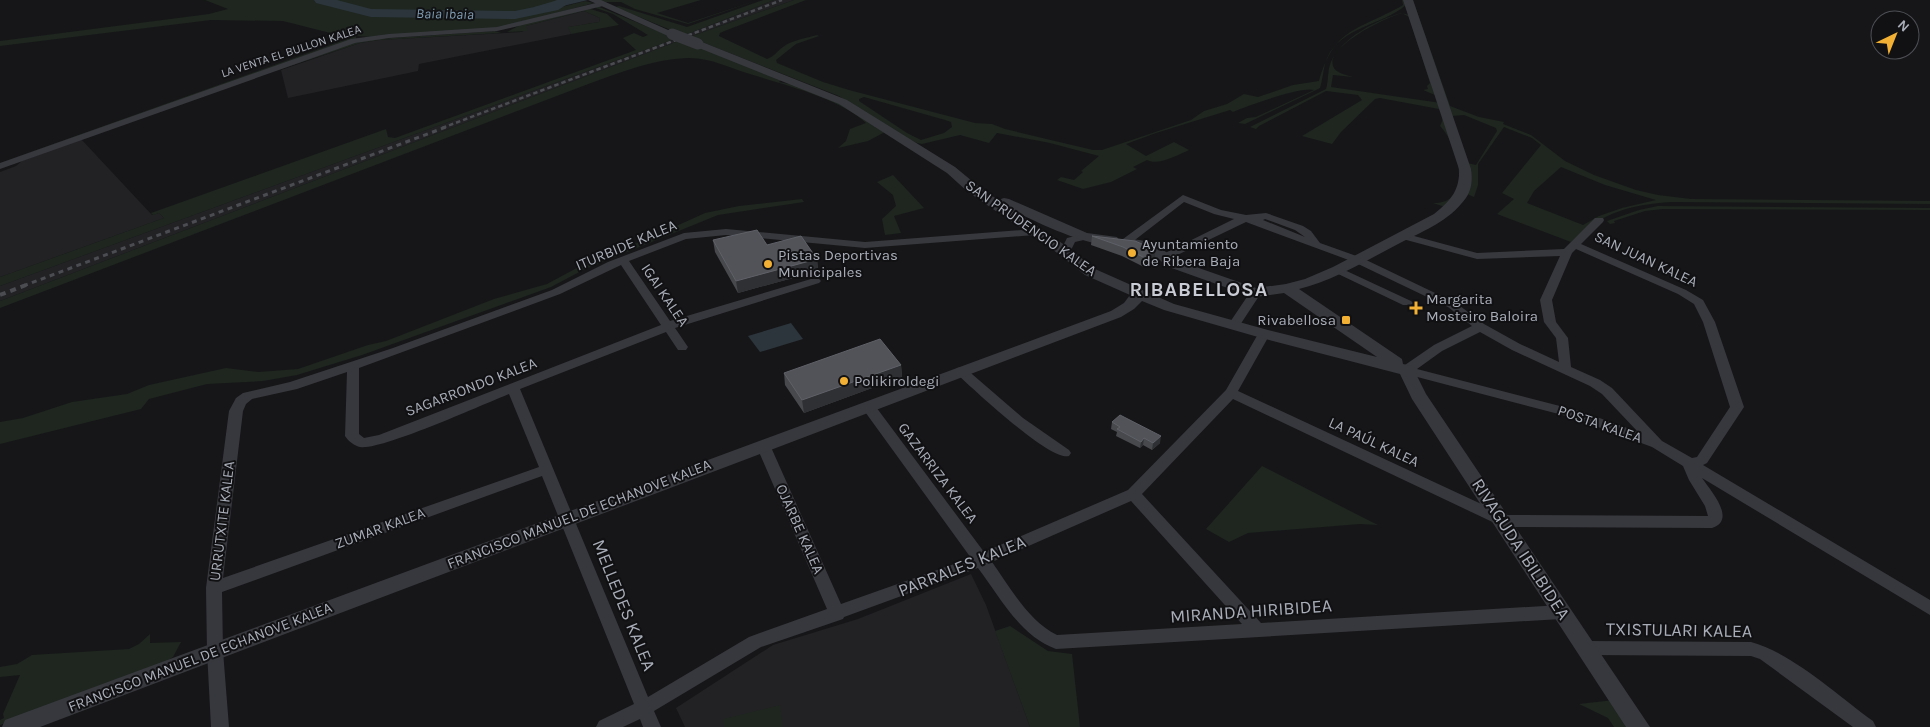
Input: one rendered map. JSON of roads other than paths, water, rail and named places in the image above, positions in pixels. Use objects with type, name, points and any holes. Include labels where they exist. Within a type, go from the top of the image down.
[{"type":"street","points":[[973,189],[1084,237],[1127,241],[1164,257],[1171,263],[1255,293],[1310,282],[1338,270],[1439,216],[1452,207],[1461,197],[1466,187],[1465,169],[1408,0]]},
{"type":"street","name":"SAN PRUDENCIO KALEA","points":[[595,1],[672,34],[833,97],[951,170],[973,189],[1065,252],[1090,272],[1169,307],[1234,325]]},
{"type":"street","name":"LA VENTA EL BULLON KALEA","points":[[0,166],[354,41],[366,38],[497,29],[595,1]]},
{"type":"street","points":[[1127,241],[1182,198],[1218,212],[1257,221],[1358,260],[1452,304],[1480,327],[1516,347],[1565,367],[1607,391],[1635,429]]},
{"type":"street","points":[[1164,257],[1242,219]]},
{"type":"street","points":[[1565,367],[1562,338],[1550,322],[1546,300],[1571,248],[1599,220]]},
{"type":"street","name":"ITURBIDE KALEA","points":[[248,396],[292,386],[353,366],[556,292],[623,260],[677,238],[726,232],[865,245],[1034,232]]},
{"type":"street","points":[[1403,236],[1477,256],[1571,248]]},
{"type":"street","points":[[1065,252],[1071,240],[1084,237]]},
{"type":"street","name":"SAN JUAN KALEA","points":[[1571,248],[1682,292],[1699,302],[1709,322],[1737,407],[1702,460],[1693,464]]},
{"type":"street","name":"IGAI KALEA","points":[[623,260],[682,347]]},
{"type":"street","points":[[1338,270],[1407,304]]},
{"type":"street","name":"SAGARRONDO KALEA","points":[[353,366],[351,430],[352,436],[362,443],[382,439],[668,327],[815,281]]},
{"type":"street","points":[[1287,288],[1406,370],[1438,348],[1480,327]]},
{"type":"street","points":[[1234,325],[1255,293]]},
{"type":"street","name":"FRANCISCO MANUEL DE ECHANOVE KALEA","points":[[24,725],[215,651],[1116,314],[1129,306],[1140,294]]},
{"type":"street","name":"POSTA KALEA","points":[[1234,325],[1635,429],[1930,608]]},
{"type":"street","name":"PARRALES KALEA","points":[[605,727],[644,708],[755,642],[837,614],[982,560],[1133,494],[1230,393],[1264,334]]},
{"type":"street","name":"RIVAGUDA IBILBIDEA","points":[[1406,370],[1418,396],[1639,727]]},
{"type":"street","points":[[961,371],[1018,421],[1064,453]]},
{"type":"street","name":"MELLEDES KALEA","points":[[513,388],[652,727]]},
{"type":"street","name":"LA PAÚL KALEA","points":[[1230,393],[1503,521]]},
{"type":"street","name":"URRUTXITE KALEA","points":[[220,727],[215,651],[214,588],[236,411],[240,401],[248,396]]},
{"type":"street","name":"GAZARRIZA KALEA","points":[[868,406],[982,560]]},
{"type":"street","name":"OJARBE KALEA","points":[[763,445],[837,614]]},
{"type":"street","points":[[1503,521],[1712,522],[1716,520],[1716,515],[1713,506],[1692,474],[1690,467],[1693,464]]},
{"type":"street","name":"ZUMAR KALEA","points":[[214,588],[547,469]]},
{"type":"street","points":[[1133,494],[1257,630]]},
{"type":"street","name":"MIRANDA HIRIBIDEA","points":[[982,560],[1033,628],[1044,638],[1056,642],[1087,642],[1561,612]]},
{"type":"street","name":"TXISTULARI KALEA","points":[[1586,648],[1751,649],[1781,663],[1867,727]]},
{"type":"waterway","name":"Baia ibaia","points":[[321,0],[371,13],[515,15],[553,7],[567,0]]},
{"type":"railway","points":[[442,128],[782,0]]},
{"type":"railway","points":[[23,286],[446,127]]},
{"type":"railway","points":[[0,295],[26,285]]},
{"type":"place","name":"Ayuntamiento de Ribera Baja","points":[[1132,253]]},
{"type":"place","name":"Pistas Deportivas Municipales","points":[[768,264]]},
{"type":"place","name":"Margarita Mosteiro Baloira","points":[[1416,308]]},
{"type":"place","name":"Rivabellosa","points":[[1346,320]]},
{"type":"place","name":"Polikiroldegi","points":[[844,381]]},
{"type":"district","name":"RIBABELLOSA","points":[[1199,289]]}]
